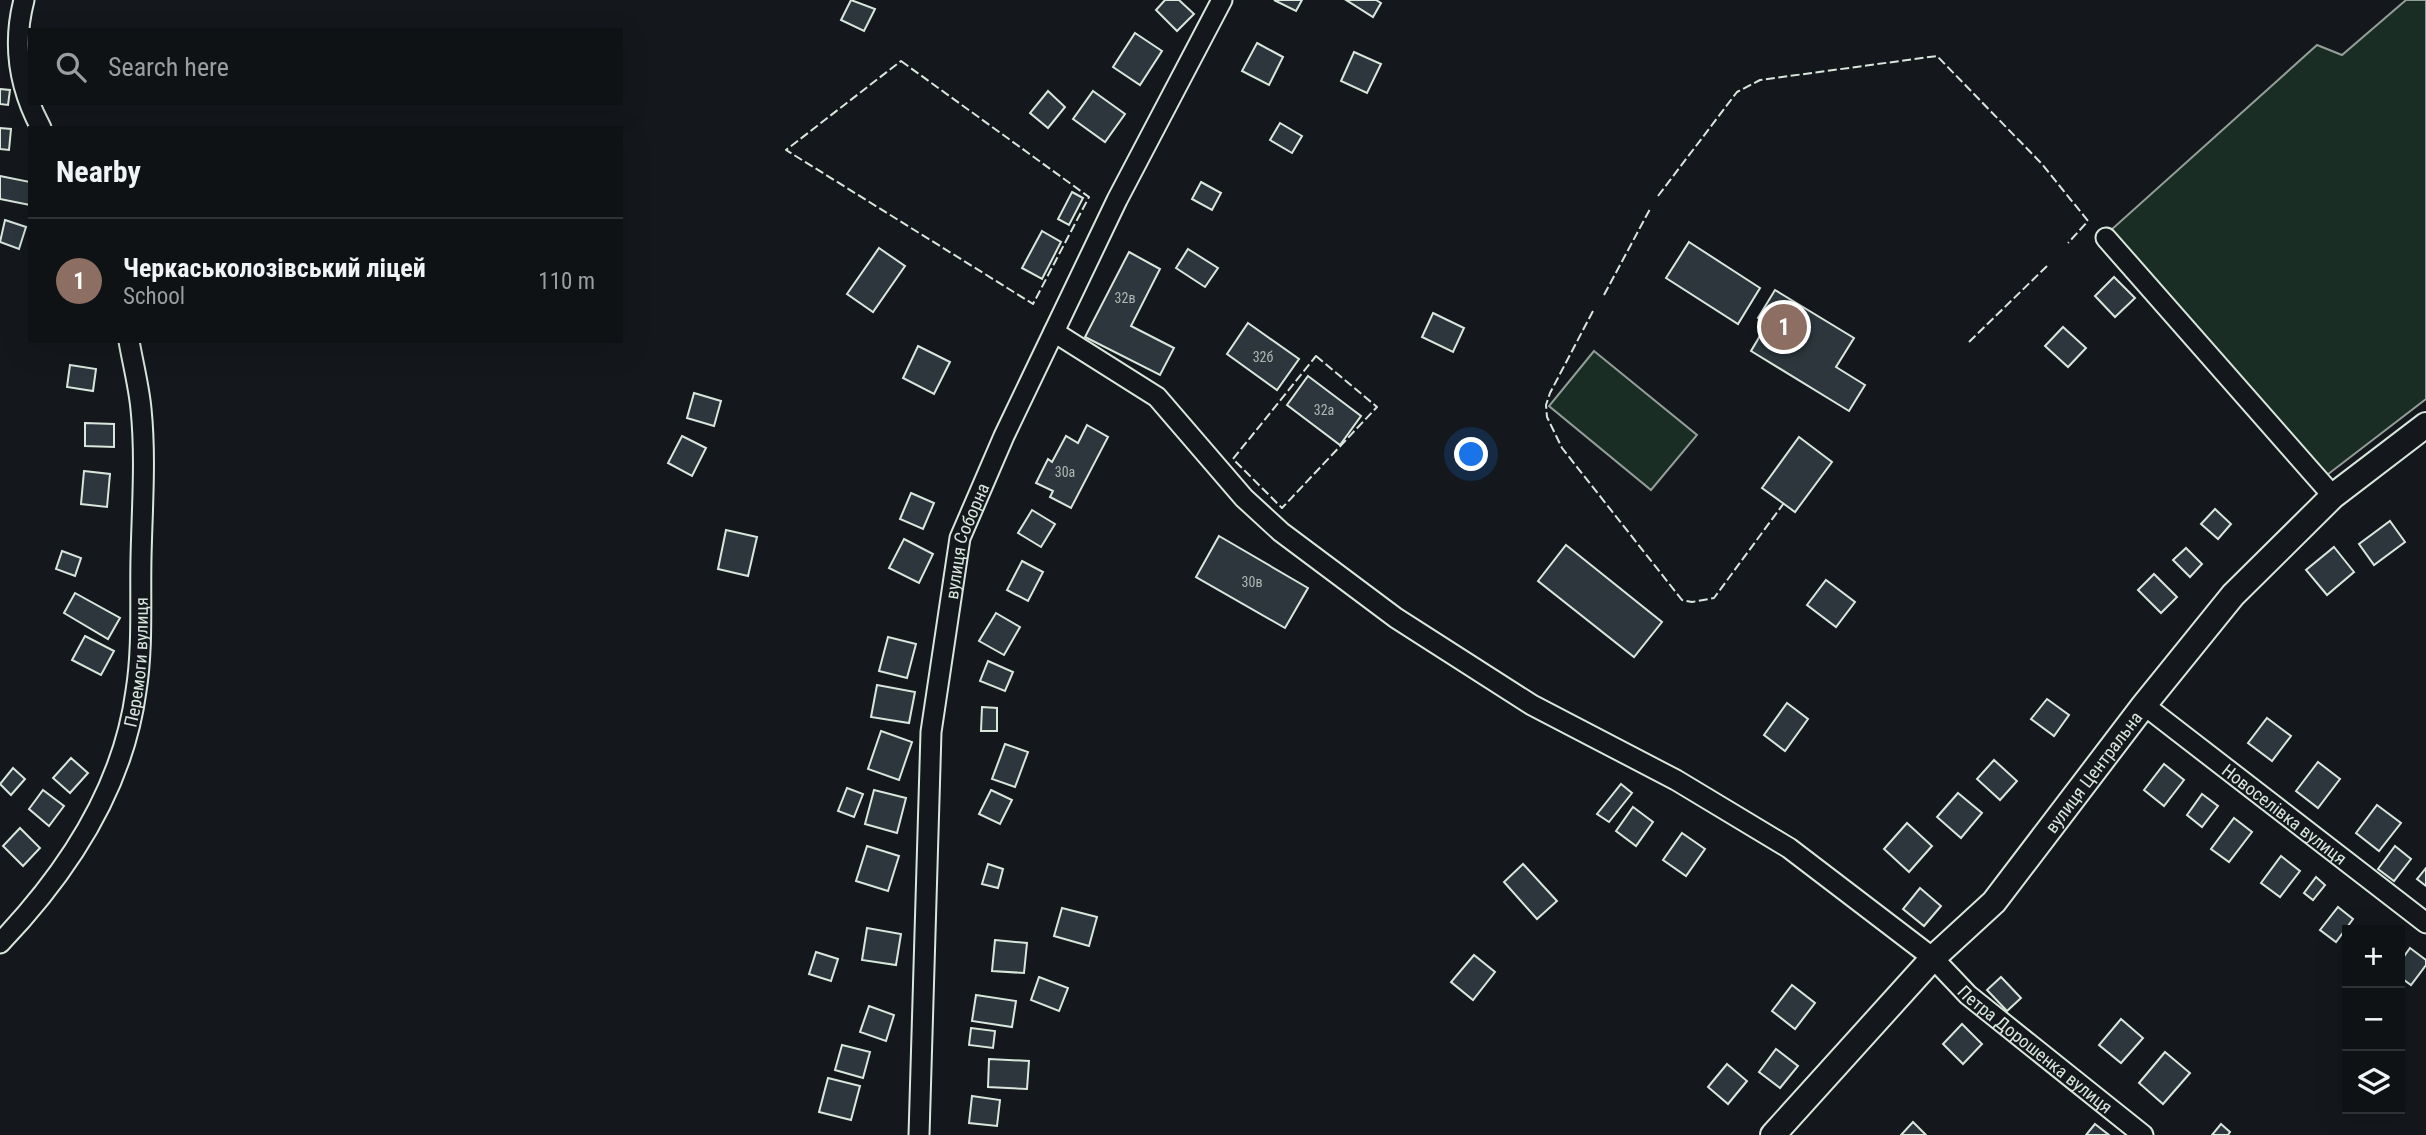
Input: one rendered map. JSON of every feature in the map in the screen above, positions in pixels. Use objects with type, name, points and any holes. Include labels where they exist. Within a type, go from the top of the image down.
[{"type":"street","points":[[24,0],[18,38],[20,74],[28,100]]},
{"type":"street","name":"вулиця Соборна","points":[[919,1135],[931,732],[960,538],[1117,200],[1222,0]]},
{"type":"street","points":[[30,105],[40,126]]},
{"type":"street","points":[[2106,239],[2333,496]]},
{"type":"street","name":"Петра Дорошенка вулиця","points":[[1054,332],[1157,397],[1262,515],[1396,618],[1532,705],[1676,780],[1789,848],[1933,958],[1968,995],[2143,1135]]},
{"type":"street","name":"Перемоги вулиця","points":[[0,943],[32,910],[86,833],[114,778],[132,719],[139,658],[143,485],[141,409],[129,343]]},
{"type":"street","name":"вулиця Центральна","points":[[1773,1135],[1933,958],[1994,902],[2144,705],[2233,595],[2333,496],[2426,425]]},
{"type":"street","name":"Новоселівка вулиця","points":[[2144,705],[2426,923]]},
{"type":"green space","points":[[2406,0],[2426,0],[2426,399],[2327,475],[2111,230],[2317,45],[2342,55]]},
{"type":"green space","points":[[1594,351],[1697,435],[1651,490],[1549,406]]},
{"type":"building","points":[[851,0],[875,9],[864,31],[841,20]]},
{"type":"building","points":[[1165,0],[1179,0],[1194,14],[1177,31],[1156,10]]},
{"type":"building","points":[[1274,0],[1302,0],[1296,11]]},
{"type":"building","points":[[1346,0],[1376,0],[1381,3],[1373,17]]},
{"type":"building","points":[[1135,33],[1162,51],[1140,85],[1113,67]]},
{"type":"building","points":[[1257,43],[1283,57],[1269,85],[1242,71]]},
{"type":"building","points":[[1354,52],[1381,64],[1367,93],[1341,81]]},
{"type":"building","points":[[0,89],[10,90],[8,105],[0,104]]},
{"type":"building","points":[[1048,91],[1065,107],[1048,128],[1030,113]]},
{"type":"building","points":[[1093,91],[1125,114],[1105,142],[1073,119]]},
{"type":"building","points":[[1280,123],[1302,136],[1292,153],[1270,140]]},
{"type":"building","points":[[0,128],[11,129],[9,150],[0,149]]},
{"type":"building","points":[[0,176],[28,182],[28,205],[0,199]]},
{"type":"building","points":[[1201,182],[1221,193],[1212,210],[1192,199]]},
{"type":"building","points":[[1072,192],[1083,198],[1069,225],[1058,219]]},
{"type":"building","points":[[5,220],[26,227],[19,249],[0,242]]},
{"type":"building","points":[[1042,231],[1061,242],[1042,279],[1022,268]]},
{"type":"building","points":[[1689,242],[1760,288],[1738,324],[1666,278]]},
{"type":"building","points":[[879,248],[905,266],[873,312],[847,294]]},
{"type":"building","points":[[1188,249],[1218,268],[1205,287],[1176,268]]},
{"type":"building","points":[[1129,252],[1160,269],[1131,326],[1174,348],[1160,375],[1085,337]]},
{"type":"building","points":[[2114,277],[2135,298],[2115,317],[2095,296]]},
{"type":"building","points":[[1775,290],[1854,338],[1836,367],[1865,385],[1849,411],[1751,351],[1767,324],[1758,318]]},
{"type":"building","points":[[1433,313],[1464,328],[1453,352],[1422,337]]},
{"type":"building","points":[[1248,323],[1299,359],[1277,390],[1227,354]]},
{"type":"building","points":[[2063,327],[2086,348],[2068,367],[2045,346]]},
{"type":"building","points":[[918,346],[950,362],[934,394],[903,378]]},
{"type":"building","points":[[70,365],[96,369],[93,391],[67,387]]},
{"type":"building","points":[[1308,376],[1361,416],[1340,445],[1287,405]]},
{"type":"building","points":[[694,393],[721,401],[714,426],[687,418]]},
{"type":"building","points":[[85,423],[114,424],[114,447],[85,446]]},
{"type":"building","points":[[1087,425],[1108,437],[1071,508],[1050,497],[1053,491],[1036,483],[1048,459],[1052,462],[1066,436],[1078,443]]},
{"type":"building","points":[[682,436],[706,448],[692,476],[668,463]]},
{"type":"building","points":[[1799,437],[1832,462],[1795,512],[1762,488]]},
{"type":"building","points":[[84,471],[110,474],[107,507],[81,504]]},
{"type":"building","points":[[911,493],[934,503],[923,529],[900,519]]},
{"type":"building","points":[[2215,509],[2231,524],[2218,539],[2201,524]]},
{"type":"building","points":[[1032,510],[1055,524],[1041,547],[1018,533]]},
{"type":"building","points":[[2390,521],[2405,542],[2374,565],[2359,544]]},
{"type":"building","points":[[726,530],[757,537],[748,576],[718,569]]},
{"type":"building","points":[[1219,536],[1308,588],[1285,628],[1196,577]]},
{"type":"building","points":[[904,539],[933,554],[919,583],[889,568]]},
{"type":"building","points":[[1566,545],[1662,622],[1634,657],[1538,581]]},
{"type":"building","points":[[2334,547],[2354,572],[2327,595],[2306,570]]},
{"type":"building","points":[[2186,548],[2202,564],[2190,577],[2173,560]]},
{"type":"building","points":[[62,551],[81,558],[75,576],[56,569]]},
{"type":"building","points":[[1022,561],[1043,572],[1028,601],[1007,590]]},
{"type":"building","points":[[2154,574],[2177,597],[2161,613],[2138,590]]},
{"type":"building","points":[[1826,580],[1855,602],[1836,627],[1807,605]]},
{"type":"building","points":[[75,593],[120,618],[108,639],[64,613]]},
{"type":"building","points":[[996,613],[1020,627],[1004,655],[979,641]]},
{"type":"building","points":[[85,636],[114,651],[101,675],[72,660]]},
{"type":"building","points":[[888,637],[916,644],[907,678],[879,671]]},
{"type":"building","points":[[988,661],[1013,672],[1005,691],[980,681]]},
{"type":"building","points":[[877,685],[915,692],[909,723],[871,717]]},
{"type":"building","points":[[2047,699],[2069,715],[2054,736],[2031,719]]},
{"type":"building","points":[[1787,703],[1808,719],[1785,751],[1764,735]]},
{"type":"building","points":[[982,707],[997,708],[997,731],[981,731]]},
{"type":"building","points":[[2267,718],[2291,736],[2272,761],[2248,743]]},
{"type":"building","points":[[881,731],[912,742],[899,780],[868,769]]},
{"type":"building","points":[[1005,744],[1028,752],[1015,787],[992,779]]},
{"type":"building","points":[[71,758],[88,773],[70,793],[53,778]]},
{"type":"building","points":[[1994,760],[2017,781],[2000,800],[1977,779]]},
{"type":"building","points":[[2318,762],[2340,779],[2318,808],[2296,791]]},
{"type":"building","points":[[2164,764],[2184,780],[2164,806],[2144,790]]},
{"type":"building","points":[[13,768],[25,779],[11,795],[0,784]]},
{"type":"building","points":[[1621,784],[1632,793],[1609,822],[1597,814]]},
{"type":"building","points":[[847,788],[863,794],[854,817],[838,811]]},
{"type":"building","points":[[43,790],[64,806],[49,826],[29,809]]},
{"type":"building","points":[[874,790],[906,798],[897,833],[865,824]]},
{"type":"building","points":[[991,790],[1012,800],[1000,824],[979,814]]},
{"type":"building","points":[[1958,793],[1982,813],[1961,838],[1937,817]]},
{"type":"building","points":[[2202,794],[2218,806],[2202,827],[2187,815]]},
{"type":"building","points":[[2377,805],[2401,823],[2379,851],[2356,833]]},
{"type":"building","points":[[1633,807],[1653,822],[1636,846],[1616,831]]},
{"type":"building","points":[[2234,818],[2252,832],[2229,862],[2211,849]]},
{"type":"building","points":[[1907,823],[1932,846],[1909,872],[1884,849]]},
{"type":"building","points":[[20,828],[40,848],[23,866],[3,846]]},
{"type":"building","points":[[1682,833],[1705,849],[1686,876],[1663,860]]},
{"type":"building","points":[[867,846],[899,856],[888,891],[856,881]]},
{"type":"building","points":[[2395,846],[2411,859],[2394,881],[2378,869]]},
{"type":"building","points":[[2281,856],[2300,871],[2280,897],[2261,883]]},
{"type":"building","points":[[988,864],[1003,869],[998,888],[982,884]]},
{"type":"building","points":[[1523,864],[1557,901],[1537,919],[1504,882]]},
{"type":"building","points":[[2426,868],[2426,886],[2417,879]]},
{"type":"building","points":[[2316,877],[2325,885],[2313,900],[2304,893]]},
{"type":"building","points":[[1920,888],[1941,906],[1924,926],[1903,909]]},
{"type":"building","points":[[2338,907],[2353,919],[2349,925],[2342,925],[2342,934],[2336,942],[2320,930]]},
{"type":"building","points":[[1062,908],[1097,917],[1089,946],[1054,936]]},
{"type":"building","points":[[867,928],[901,934],[896,965],[862,960]]},
{"type":"building","points":[[995,940],[1027,943],[1024,973],[992,971]]},
{"type":"building","points":[[2410,948],[2426,960],[2426,965],[2411,985],[2405,981],[2405,955]]},
{"type":"building","points":[[816,952],[838,959],[831,981],[809,974]]},
{"type":"building","points":[[1474,955],[1495,972],[1473,1000],[1451,982]]},
{"type":"building","points":[[1039,977],[1068,988],[1059,1011],[1031,1000]]},
{"type":"building","points":[[2001,977],[2021,998],[2007,1011],[1987,990]]},
{"type":"building","points":[[1792,985],[1815,1003],[1795,1029],[1772,1011]]},
{"type":"building","points":[[976,995],[1016,1001],[1012,1027],[972,1021]]},
{"type":"building","points":[[869,1006],[894,1015],[886,1041],[860,1032]]},
{"type":"building","points":[[2121,1019],[2143,1038],[2121,1063],[2099,1045]]},
{"type":"building","points":[[1962,1024],[1982,1044],[1963,1064],[1943,1044]]},
{"type":"building","points":[[971,1028],[995,1031],[993,1048],[969,1045]]},
{"type":"building","points":[[842,1045],[870,1052],[863,1078],[835,1070]]},
{"type":"building","points":[[1776,1049],[1798,1066],[1780,1088],[1759,1072]]},
{"type":"building","points":[[2165,1052],[2190,1073],[2163,1104],[2139,1083]]},
{"type":"building","points":[[989,1059],[1029,1061],[1027,1089],[988,1087]]},
{"type":"building","points":[[1727,1064],[1747,1081],[1728,1104],[1708,1087]]},
{"type":"building","points":[[828,1078],[860,1086],[851,1120],[819,1112]]},
{"type":"building","points":[[972,1096],[1000,1100],[997,1126],[969,1123]]},
{"type":"building","points":[[1913,1122],[1926,1135],[1901,1135]]},
{"type":"building","points":[[2095,1124],[2109,1135],[2086,1135]]},
{"type":"building","points":[[2221,1124],[2230,1132],[2228,1135],[2212,1135]]},
{"type":"fence","points":[[1658,196],[1737,92],[1760,80],[1937,56],[2042,164],[2088,221],[2068,243]]},
{"type":"fence","points":[[901,61],[1089,197],[1033,304],[786,150],[901,61]]},
{"type":"fence","points":[[1604,295],[1650,209]]},
{"type":"fence","points":[[1969,342],[2048,265]]},
{"type":"fence","points":[[1593,311],[1550,393],[1546,405],[1547,417],[1562,448],[1682,600],[1692,602],[1714,598],[1784,503]]},
{"type":"fence","points":[[1316,356],[1377,407],[1282,508],[1233,459],[1316,356]]},
{"type":"place","name":"Черкаськолозівський ліцей","points":[[1784,327]]}]
